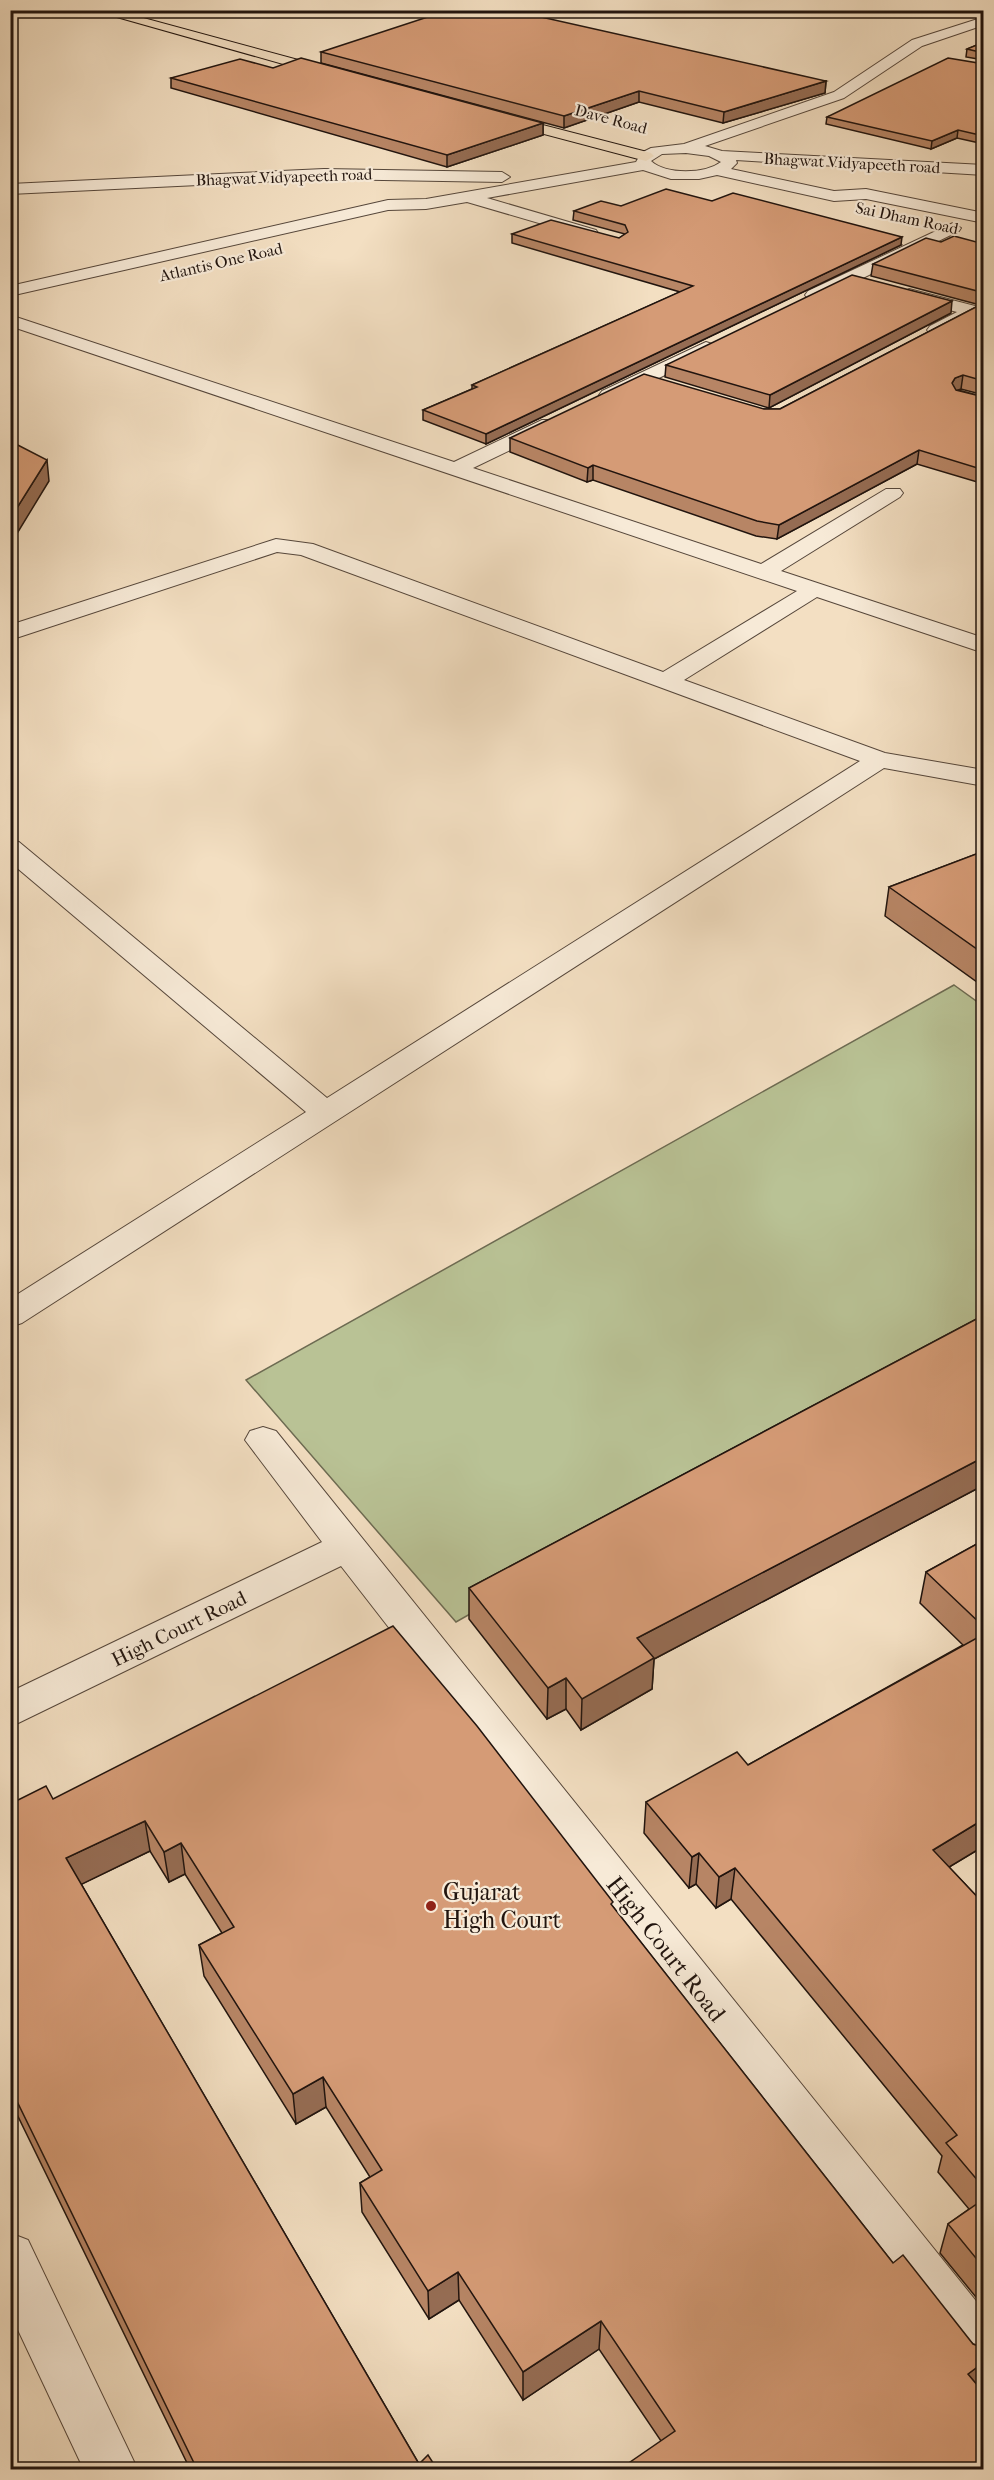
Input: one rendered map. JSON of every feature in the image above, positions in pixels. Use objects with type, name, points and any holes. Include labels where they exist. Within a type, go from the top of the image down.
[{"type":"main road","points":[[98,10],[347,72],[145,11]]},
{"type":"main road","points":[[492,111],[650,157]]},
{"type":"street","points":[[686,148],[839,95],[917,43],[984,21]]},
{"type":"street","points":[[904,52],[927,56]]},
{"type":"street","points":[[686,148],[722,164]]},
{"type":"street","name":"Atlantis One Road","points":[[10,291],[387,205],[426,204],[465,197],[558,179],[686,148]]},
{"type":"street","points":[[650,157],[677,174],[722,164],[978,187],[984,212]]},
{"type":"street","name":"Bhagwat Vidyapeeth road","points":[[722,164],[984,170]]},
{"type":"street","name":"Sai Dham Road","points":[[722,164],[834,195],[866,194],[984,218]]},
{"type":"street","name":"Bhagwat Vidyapeeth road","points":[[10,189],[324,174],[410,173],[558,179]]},
{"type":"street","name":"Sai Dham Road","points":[[834,195],[844,204],[984,234]]},
{"type":"street","points":[[465,197],[607,237]]},
{"type":"street","name":"Atlantis One Road","points":[[401,221],[412,219],[426,204]]},
{"type":"street","points":[[797,303],[953,228]]},
{"type":"street","points":[[849,278],[872,284]]},
{"type":"street","points":[[894,290],[973,311],[920,339]]},
{"type":"street","points":[[14,312],[456,469],[984,646]]},
{"type":"street","points":[[590,404],[725,339]]},
{"type":"street","points":[[642,379],[663,385]]},
{"type":"street","points":[[456,469],[570,414]]},
{"type":"street","points":[[763,572],[893,493]]},
{"type":"street","points":[[10,633],[276,546],[305,549],[880,760],[984,778]]},
{"type":"street","points":[[665,681],[814,589]]},
{"type":"street","points":[[10,1315],[880,760]]},
{"type":"street","points":[[10,848],[327,1114]]},
{"type":"street","name":"High Court Road","points":[[263,1440],[984,2352]]},
{"type":"street","name":"High Court Road","points":[[10,1711],[348,1546]]},
{"type":"street","points":[[10,2257],[112,2469]]},
{"type":"green space","points":[[954,985],[983,1006],[983,1324],[456,1622],[246,1380]]},
{"type":"building","points":[[449,10],[510,10],[826,81],[724,112],[639,91],[564,116],[321,52]]},
{"type":"building","points":[[984,42],[984,53],[967,49]]},
{"type":"building","points":[[301,58],[543,123],[447,155],[171,78],[240,59],[273,68]]},
{"type":"building","points":[[948,58],[984,64],[984,136],[958,130],[932,141],[827,117]]},
{"type":"building","points":[[666,189],[712,201],[733,193],[902,237],[486,434],[423,410],[477,387],[472,385],[693,286],[512,234],[551,220],[619,238],[628,232],[625,225],[574,211],[601,201],[621,206]]},
{"type":"building","points":[[954,236],[984,244],[984,295],[981,292],[873,264],[926,238],[941,242]]},
{"type":"building","points":[[852,275],[952,301],[770,395],[666,365]]},
{"type":"building","points":[[984,302],[984,381],[963,375],[955,378],[952,383],[956,390],[984,397],[984,470],[919,450],[779,525],[757,521],[593,465],[588,468],[510,438],[644,374],[764,409],[780,409]]},
{"type":"building","points":[[10,441],[47,460],[10,519]]},
{"type":"building","points":[[984,851],[984,954],[889,887]]},
{"type":"building","points":[[984,1315],[984,1457],[637,1638],[654,1658],[582,1699],[566,1678],[548,1688],[469,1588]]},
{"type":"building","points":[[984,1540],[984,1627],[926,1572]]},
{"type":"building","name":"Gujarat High Court","points":[[393,1626],[477,1726],[613,1902],[611,1904],[893,2263],[903,2255],[973,2344],[984,2348],[984,2362],[968,2374],[984,2393],[984,2469],[620,2469],[675,2431],[601,2321],[523,2372],[458,2272],[428,2291],[360,2183],[382,2170],[323,2077],[293,2094],[199,1945],[234,1927],[181,1843],[164,1852],[145,1821],[66,1858],[419,2464],[428,2455],[437,2469],[197,2469],[10,2087],[10,1804],[46,1786],[53,1799]]},
{"type":"building","points":[[984,1634],[984,1819],[933,1850],[984,1904],[984,2188],[946,2143],[957,2135],[735,1868],[719,1877],[699,1853],[692,1857],[646,1802],[737,1752],[748,1765]]},
{"type":"building","points":[[984,2199],[984,2268],[948,2224]]},
{"type":"place","name":"Gujarat High Court","points":[[431,1906]]}]
